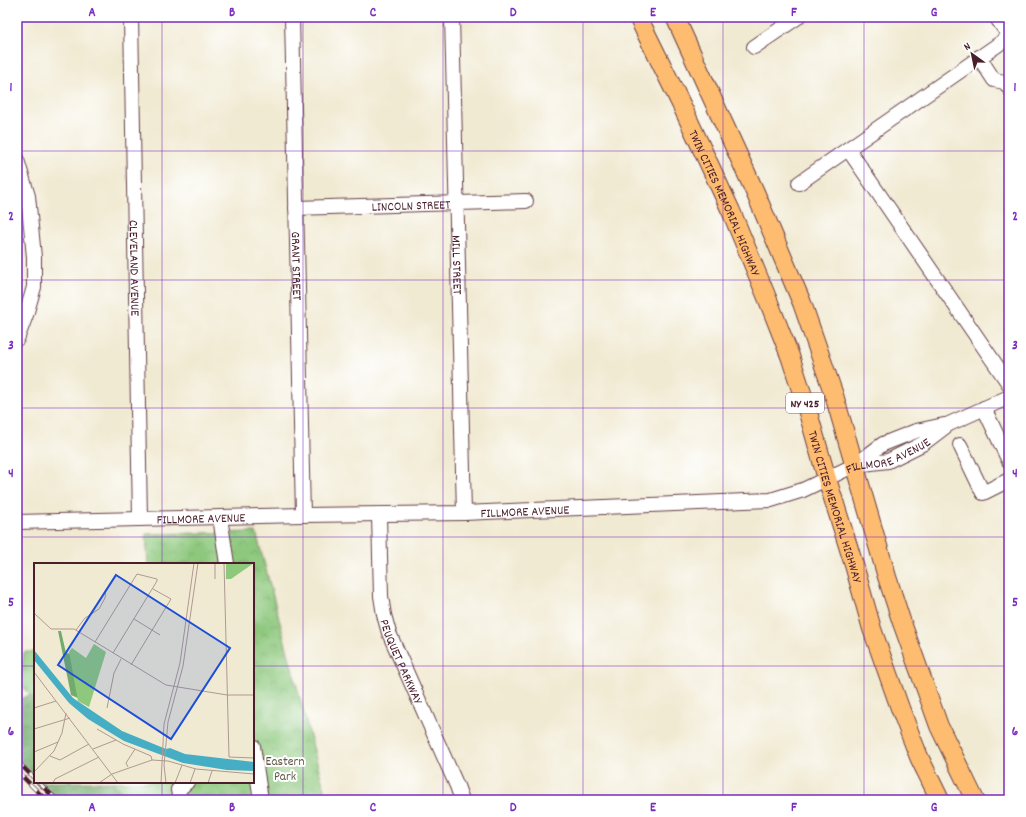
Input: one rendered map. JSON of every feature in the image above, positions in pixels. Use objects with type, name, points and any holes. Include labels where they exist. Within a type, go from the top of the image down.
[{"type":"main road","name":"TWIN CITIES MEMORIAL HIGHWAY","points":[[638,17],[731,211],[790,356],[872,629],[897,701],[919,757],[940,800]]},
{"type":"main road","name":"NY 425","points":[[675,17],[755,192],[802,303],[834,395],[901,620],[939,726],[975,800]]},
{"type":"street","name":"CLEVELAND AVENUE","points":[[130,17],[140,519]]},
{"type":"street","name":"GRANT STREET","points":[[292,17],[303,516]]},
{"type":"street","name":"MILL STREET","points":[[452,17],[464,513]]},
{"type":"street","points":[[754,47],[798,17]]},
{"type":"street","points":[[799,183],[1009,36],[996,17]]},
{"type":"street","points":[[979,58],[994,80],[1005,82],[1009,88]]},
{"type":"street","points":[[848,149],[1009,384]]},
{"type":"street","points":[[17,160],[28,196],[34,257],[34,287],[17,339]]},
{"type":"street","name":"LINCOLN STREET","points":[[296,208],[526,201]]},
{"type":"street","points":[[1009,397],[984,408],[1009,461]]},
{"type":"street","name":"FILLMORE AVENUE","points":[[17,522],[464,513],[771,500],[803,490],[827,479],[855,465],[883,444],[916,431],[949,424],[984,408]]},
{"type":"street","points":[[960,445],[983,493],[1009,480]]},
{"type":"street","name":"PEUQUET PARKWAY","points":[[379,515],[381,596],[389,633],[462,800]]},
{"type":"street","points":[[220,517],[227,563]]},
{"type":"street","points":[[254,753],[261,800]]},
{"type":"street","points":[[180,800],[178,790],[186,783]]},
{"type":"green space","name":"Eastern Park","points":[[256,532],[327,800],[129,800],[113,783],[254,783],[254,563],[148,563],[146,534]]},
{"type":"green space","points":[[24,652],[34,652],[34,699],[20,684]]},
{"type":"green space","points":[[34,693],[34,775],[17,758],[17,700]]},
{"type":"green space","points":[[42,783],[173,783],[176,800],[59,800]]},
{"type":"railway","points":[[17,761],[34,778]]},
{"type":"railway","points":[[17,771],[46,800]]},
{"type":"railway","points":[[39,783],[57,800]]}]
